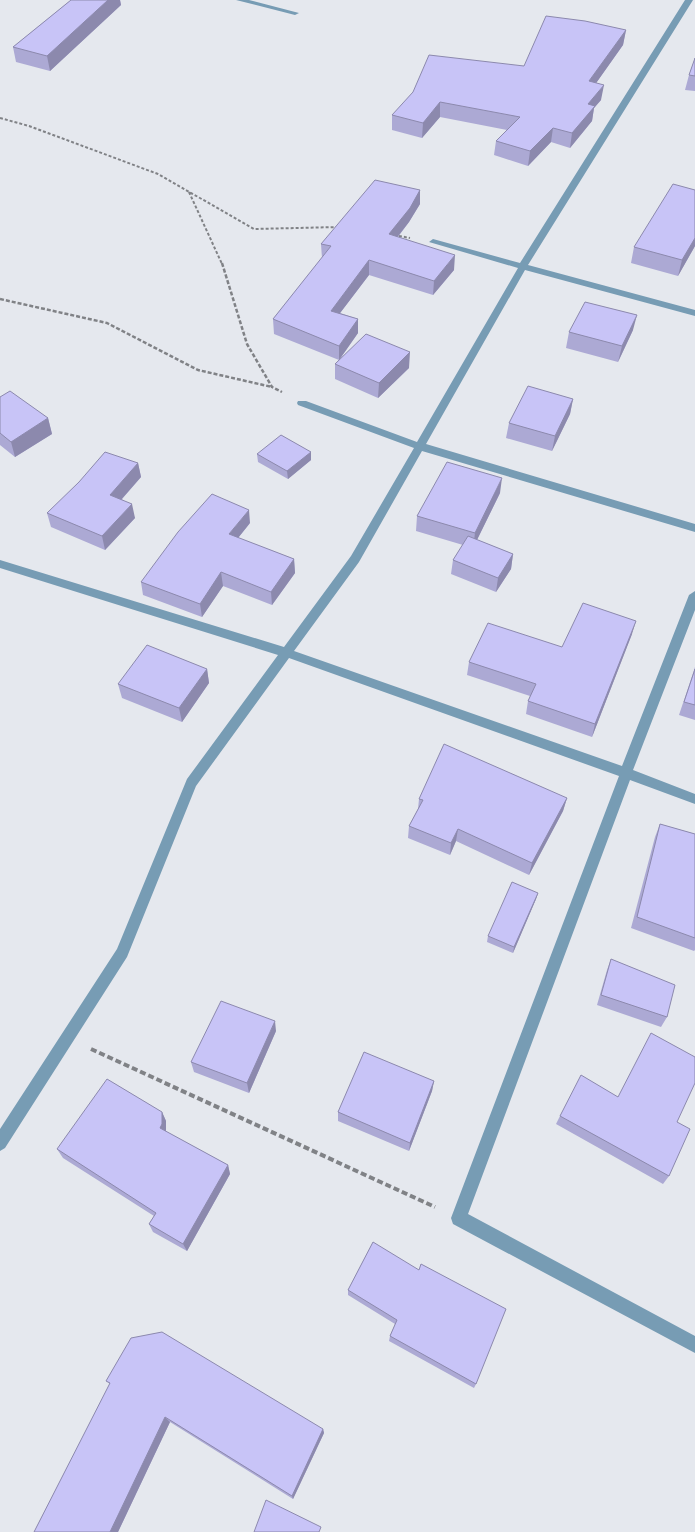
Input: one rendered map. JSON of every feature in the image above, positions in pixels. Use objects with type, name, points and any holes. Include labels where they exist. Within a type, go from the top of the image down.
[{"type":"street","points":[[240,0],[295,13]]},
{"type":"street","points":[[0,1143],[122,953],[191,783],[355,559],[523,266],[689,0]]},
{"type":"street","points":[[433,242],[695,313]]},
{"type":"street","points":[[302,403],[419,446],[695,528]]},
{"type":"street","points":[[0,564],[287,653],[695,799]]},
{"type":"street","points":[[695,595],[458,1218],[695,1345]]},
{"type":"path","points":[[0,118],[29,126],[158,174],[254,229],[340,226]]},
{"type":"path","points":[[188,192],[224,268],[247,344],[272,387]]},
{"type":"path","points":[[387,234],[433,242]]},
{"type":"path","points":[[0,299],[107,323],[198,370],[272,387],[302,403]]},
{"type":"path","points":[[67,1038],[458,1218]]},
{"type":"building","points":[[71,0],[108,0],[47,56],[13,47]]},
{"type":"building","points":[[546,16],[585,21],[626,30],[589,81],[604,85],[588,104],[595,106],[572,133],[553,128],[530,151],[496,141],[520,117],[440,102],[423,123],[392,115],[413,92],[429,55],[524,66]]},
{"type":"building","points":[[695,58],[695,76],[689,75]]},
{"type":"building","points":[[375,180],[420,190],[410,208],[389,234],[455,255],[434,281],[369,260],[331,311],[358,319],[339,346],[273,319],[331,246],[321,244]]},
{"type":"building","points":[[673,184],[695,190],[695,238],[682,260],[634,247]]},
{"type":"building","points":[[585,302],[637,315],[622,346],[569,332]]},
{"type":"building","points":[[366,334],[410,352],[379,383],[335,364]]},
{"type":"building","points":[[528,386],[573,399],[555,436],[509,423]]},
{"type":"building","points":[[10,391],[48,418],[11,442],[0,433],[0,397]]},
{"type":"building","points":[[281,435],[311,452],[287,471],[257,454]]},
{"type":"building","points":[[105,452],[138,463],[110,495],[132,504],[102,536],[47,513],[79,482]]},
{"type":"building","points":[[447,462],[502,478],[475,533],[417,516]]},
{"type":"building","points":[[212,494],[249,510],[229,534],[294,559],[271,592],[221,572],[200,604],[141,582],[178,532]]},
{"type":"building","points":[[468,536],[513,554],[498,578],[453,560]]},
{"type":"building","points":[[583,603],[636,621],[595,724],[528,701],[536,684],[469,662],[488,623],[562,647]]},
{"type":"building","points":[[147,645],[207,669],[179,708],[118,684]]},
{"type":"building","points":[[695,669],[695,705],[684,702]]},
{"type":"building","points":[[444,744],[567,798],[532,863],[458,829],[451,843],[409,826],[423,800],[419,799]]},
{"type":"building","points":[[660,824],[695,834],[695,938],[637,917]]},
{"type":"building","points":[[512,882],[538,893],[514,947],[488,936]]},
{"type":"building","points":[[611,959],[675,985],[667,1017],[601,995]]},
{"type":"building","points":[[221,1001],[275,1021],[247,1083],[191,1062]]},
{"type":"building","points":[[651,1033],[695,1057],[695,1083],[677,1122],[690,1129],[669,1176],[560,1116],[581,1075],[618,1097]]},
{"type":"building","points":[[364,1052],[434,1081],[410,1143],[338,1112]]},
{"type":"building","points":[[107,1079],[162,1112],[160,1128],[228,1165],[183,1244],[149,1224],[156,1213],[57,1149]]},
{"type":"building","points":[[373,1242],[419,1270],[421,1264],[506,1309],[476,1384],[390,1336],[397,1320],[348,1290]]},
{"type":"building","points":[[162,1332],[323,1429],[292,1496],[165,1417],[110,1532],[34,1532],[110,1383],[106,1381],[131,1338]]},
{"type":"building","points":[[266,1500],[321,1527],[319,1532],[254,1532]]}]
